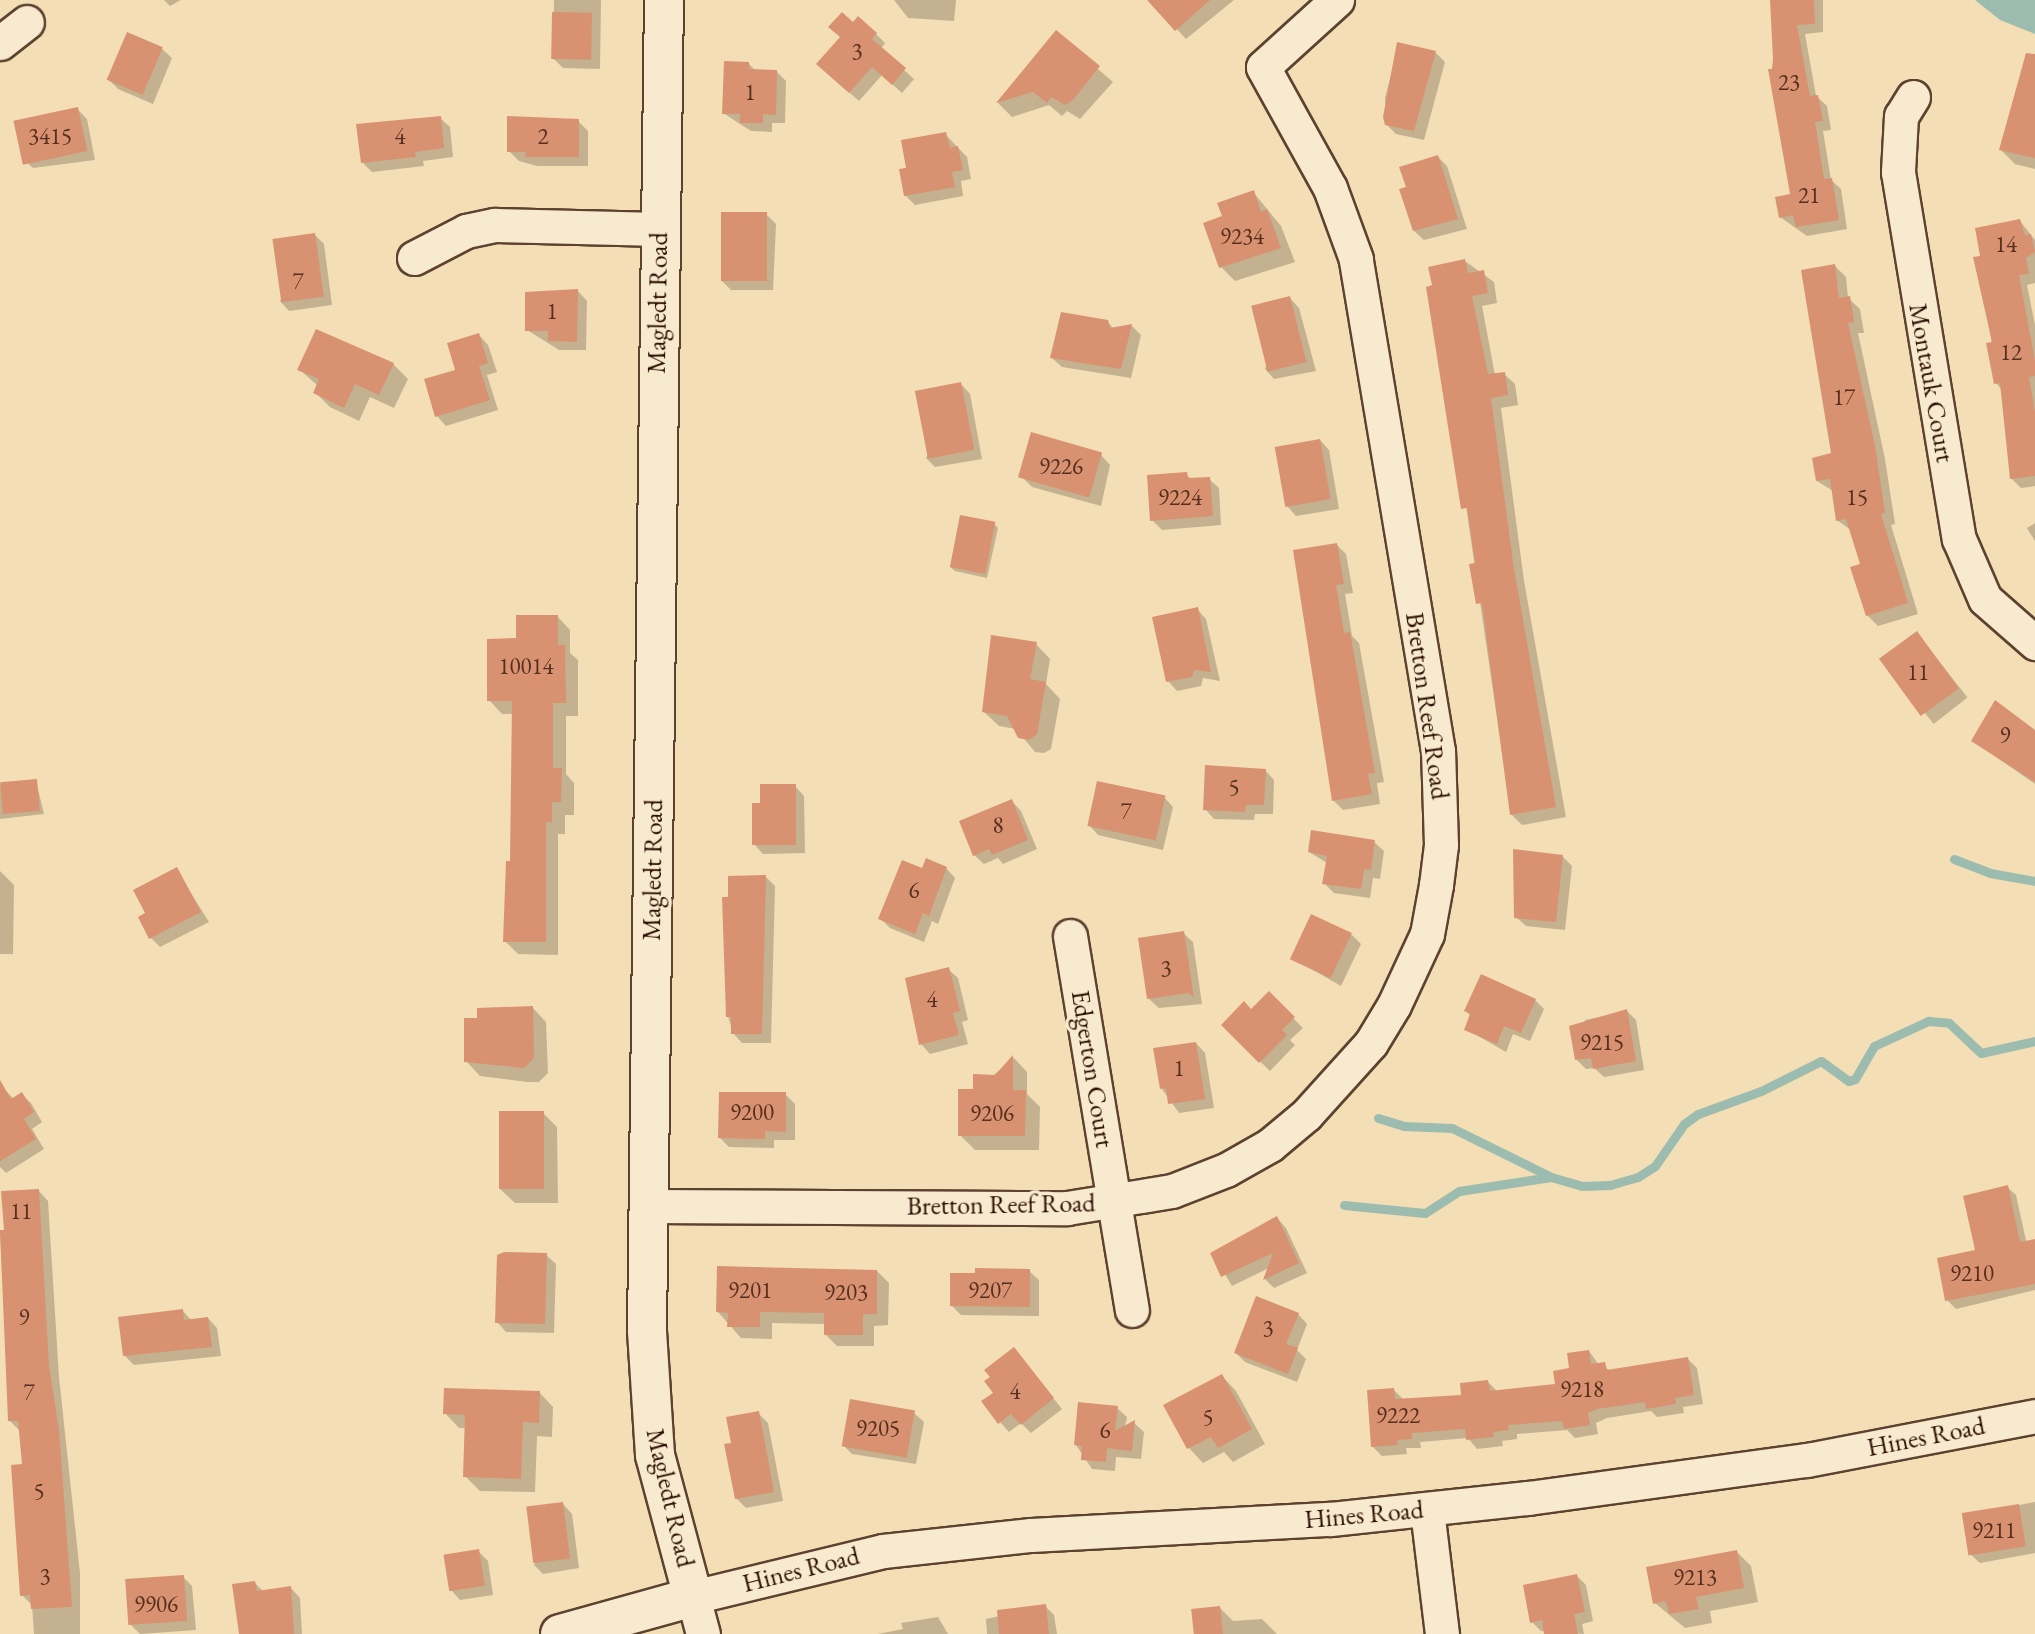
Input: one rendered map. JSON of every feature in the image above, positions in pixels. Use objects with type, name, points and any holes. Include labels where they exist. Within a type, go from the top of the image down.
[{"type":"street","name":"Magledt Road","points":[[560,1634],[693,1597],[652,1430],[647,1331],[664,0]]},
{"type":"street","name":"Bretton Reef Road","points":[[649,1206],[989,1209],[1114,1202],[1172,1191],[1226,1170],[1270,1145],[1315,1106],[1371,1043],[1394,1005],[1427,934],[1438,872],[1441,803],[1438,751],[1356,259],[1330,188],[1263,67],[1337,0]]},
{"type":"street","points":[[0,43],[27,22]]},
{"type":"street","name":"Montauk Court","points":[[1913,97],[1901,116],[1898,172],[1959,539],[1985,599],[2035,643]]},
{"type":"street","points":[[414,258],[466,231],[495,225],[660,229]]},
{"type":"street","name":"Edgerton Court","points":[[1070,936],[1132,1310]]},
{"type":"street","name":"Hines Road","points":[[693,1597],[834,1561],[935,1543],[1427,1510],[1807,1460],[2035,1416]]},
{"type":"street","points":[[1427,1510],[1442,1634]]},
{"type":"street","points":[[693,1597],[704,1634]]},
{"type":"shaded area","points":[[1975,0],[2035,0],[2035,34],[2000,20]]},
{"type":"building","points":[[1147,0],[1210,0],[1175,31]]},
{"type":"building","points":[[1770,0],[1814,0],[1815,24],[1797,25],[1810,96],[1818,95],[1823,121],[1815,122],[1824,179],[1832,178],[1839,220],[1796,227],[1793,215],[1779,218],[1775,197],[1790,194],[1768,69],[1772,69],[1773,59]]},
{"type":"building","points":[[552,12],[592,13],[591,60],[551,59]]},
{"type":"building","points":[[842,12],[853,22],[858,16],[877,33],[872,39],[906,68],[892,85],[872,67],[849,93],[816,64],[840,37],[828,27]]},
{"type":"building","points":[[1056,30],[1100,66],[1073,100],[1065,105],[1051,97],[1047,103],[1033,92],[996,103]]},
{"type":"building","points":[[127,32],[163,47],[143,95],[107,80]]},
{"type":"building","points":[[1397,42],[1436,51],[1414,131],[1385,125],[1383,117]]},
{"type":"building","points":[[2026,53],[2035,54],[2035,158],[1999,150]]},
{"type":"building","points":[[724,61],[749,62],[749,69],[777,70],[776,115],[763,114],[763,123],[740,123],[740,114],[722,114]]},
{"type":"building","points":[[78,107],[87,151],[23,165],[13,121]]},
{"type":"building","points":[[441,116],[444,148],[415,152],[416,157],[361,163],[356,124]]},
{"type":"building","points":[[507,116],[579,119],[579,157],[525,157],[526,152],[507,152]]},
{"type":"building","points":[[946,132],[950,148],[958,146],[963,170],[952,172],[955,187],[904,196],[899,169],[906,168],[901,140]]},
{"type":"building","points":[[1438,155],[1458,219],[1413,231],[1399,189],[1406,187],[1399,167]]},
{"type":"building","points":[[1254,190],[1261,212],[1267,209],[1281,248],[1219,268],[1203,223],[1222,216],[1217,203]]},
{"type":"building","points":[[721,212],[767,212],[767,281],[721,281]]},
{"type":"building","points":[[2020,219],[2025,235],[2031,234],[2035,252],[2026,258],[2029,274],[2019,275],[2035,361],[2035,376],[2029,377],[2035,412],[2035,476],[2010,479],[2000,383],[1994,384],[1986,343],[1992,342],[1973,257],[1980,256],[1975,228]]},
{"type":"building","points":[[315,233],[324,296],[281,302],[272,239]]},
{"type":"building","points":[[1465,259],[1468,273],[1484,270],[1488,293],[1472,296],[1488,374],[1505,372],[1508,395],[1491,398],[1514,569],[1556,807],[1510,815],[1482,603],[1476,604],[1469,564],[1475,563],[1467,508],[1461,509],[1426,287],[1432,285],[1428,267]]},
{"type":"building","points":[[1835,264],[1839,298],[1850,296],[1854,322],[1848,323],[1875,446],[1885,513],[1881,514],[1908,603],[1866,616],[1850,567],[1860,564],[1846,519],[1836,521],[1830,479],[1816,481],[1812,458],[1831,453],[1801,270]]},
{"type":"building","points":[[578,289],[577,342],[548,341],[548,331],[525,331],[525,292]]},
{"type":"building","points":[[1290,296],[1306,362],[1268,372],[1251,306]]},
{"type":"building","points":[[1061,312],[1108,320],[1110,328],[1132,324],[1121,369],[1050,358]]},
{"type":"building","points":[[316,329],[394,363],[379,395],[355,384],[344,408],[313,393],[319,379],[297,370]]},
{"type":"building","points":[[479,333],[488,363],[479,366],[490,400],[435,417],[424,379],[455,370],[447,343]]},
{"type":"building","points":[[961,382],[974,450],[928,459],[915,391]]},
{"type":"building","points":[[1031,432],[1102,452],[1089,498],[1018,477]]},
{"type":"building","points":[[1320,439],[1331,499],[1285,507],[1275,447]]},
{"type":"building","points":[[1187,472],[1188,478],[1210,477],[1213,516],[1150,521],[1147,475]]},
{"type":"building","points":[[960,515],[995,522],[985,574],[950,567]]},
{"type":"building","points":[[1337,543],[1344,584],[1336,585],[1344,633],[1350,632],[1375,773],[1368,774],[1372,794],[1332,801],[1293,550]]},
{"type":"building","points":[[1198,607],[1211,672],[1194,670],[1192,677],[1166,682],[1152,617]]},
{"type":"building","points":[[516,615],[558,615],[558,645],[565,645],[566,703],[553,703],[553,768],[562,768],[561,802],[552,802],[552,822],[546,822],[546,942],[503,942],[506,861],[510,861],[512,701],[487,701],[487,639],[516,638]]},
{"type":"building","points":[[1917,631],[1959,688],[1921,716],[1879,659]]},
{"type":"building","points":[[991,635],[1037,642],[1030,679],[1046,682],[1037,734],[1029,740],[1018,738],[1007,716],[982,712]]},
{"type":"building","points":[[1995,700],[2035,730],[2035,782],[1971,741]]},
{"type":"building","points":[[1205,765],[1266,769],[1264,805],[1246,805],[1245,812],[1203,810]]},
{"type":"building","points":[[37,779],[40,811],[3,814],[0,782]]},
{"type":"building","points":[[1097,781],[1165,796],[1156,841],[1087,826]]},
{"type":"building","points":[[760,784],[796,784],[796,845],[752,845],[752,803],[760,803]]},
{"type":"building","points":[[1012,799],[1028,840],[992,855],[989,849],[973,856],[959,821]]},
{"type":"building","points":[[1311,830],[1375,840],[1371,870],[1364,869],[1361,889],[1322,884],[1327,856],[1308,852]]},
{"type":"building","points":[[1513,849],[1563,855],[1556,922],[1514,918]]},
{"type":"building","points":[[926,858],[947,867],[929,916],[923,913],[915,934],[878,919],[902,860],[922,868]]},
{"type":"building","points":[[177,867],[201,912],[149,939],[138,917],[145,913],[133,890]]},
{"type":"building","points":[[766,875],[762,1034],[731,1034],[731,1017],[726,1017],[722,897],[728,897],[728,876]]},
{"type":"building","points":[[1311,914],[1352,933],[1331,978],[1290,959]]},
{"type":"building","points":[[1184,931],[1194,998],[1189,993],[1147,999],[1138,938]]},
{"type":"building","points":[[949,967],[960,1011],[953,1013],[959,1035],[919,1045],[905,978]]},
{"type":"building","points":[[1481,974],[1536,999],[1521,1033],[1504,1026],[1497,1044],[1464,1030],[1470,1014],[1464,1011]]},
{"type":"building","points":[[1269,991],[1295,1017],[1282,1030],[1287,1035],[1259,1063],[1221,1025],[1244,1001],[1251,1009]]},
{"type":"building","points":[[533,1006],[534,1058],[524,1068],[464,1062],[464,1018],[477,1018],[477,1008]]},
{"type":"building","points":[[1627,1009],[1636,1061],[1593,1069],[1591,1058],[1575,1060],[1569,1026]]},
{"type":"building","points":[[1196,1042],[1205,1099],[1168,1104],[1166,1088],[1160,1089],[1153,1048]]},
{"type":"building","points":[[1013,1055],[1013,1090],[1026,1090],[1025,1136],[958,1136],[958,1089],[973,1089],[973,1074],[995,1075]]},
{"type":"building","points":[[0,1080],[11,1099],[22,1092],[34,1112],[24,1119],[36,1139],[0,1161]]},
{"type":"building","points":[[719,1092],[786,1092],[786,1132],[765,1131],[765,1139],[718,1138]]},
{"type":"building","points":[[499,1111],[544,1111],[544,1189],[499,1189]]},
{"type":"building","points":[[2008,1185],[2020,1242],[2035,1239],[2035,1284],[1945,1301],[1937,1258],[1975,1250],[1963,1196]]},
{"type":"building","points":[[39,1189],[49,1366],[59,1430],[72,1607],[31,1609],[30,1595],[20,1596],[11,1465],[22,1464],[18,1421],[8,1421],[0,1230],[4,1230],[1,1191]]},
{"type":"building","points":[[1277,1216],[1299,1263],[1263,1280],[1273,1253],[1221,1277],[1210,1253]]},
{"type":"building","points":[[504,1252],[547,1253],[545,1324],[495,1323],[497,1255]]},
{"type":"building","points":[[717,1266],[877,1270],[877,1314],[863,1314],[863,1335],[824,1335],[824,1313],[760,1312],[760,1327],[727,1327],[728,1313],[716,1312]]},
{"type":"building","points":[[975,1268],[1030,1269],[1030,1307],[950,1306],[950,1273],[975,1273]]},
{"type":"building","points":[[1256,1296],[1299,1313],[1286,1344],[1298,1348],[1288,1374],[1234,1353]]},
{"type":"building","points":[[183,1309],[184,1320],[208,1317],[212,1347],[123,1356],[118,1317]]},
{"type":"building","points":[[1014,1347],[1054,1398],[1021,1425],[1011,1414],[998,1424],[981,1401],[993,1393],[984,1381],[990,1377],[984,1370]]},
{"type":"building","points":[[1589,1350],[1591,1364],[1605,1362],[1607,1370],[1688,1357],[1694,1395],[1675,1398],[1676,1404],[1646,1409],[1645,1402],[1597,1409],[1588,1413],[1590,1425],[1564,1429],[1562,1421],[1508,1425],[1509,1430],[1493,1432],[1494,1437],[1466,1440],[1465,1429],[1412,1433],[1412,1439],[1397,1440],[1398,1445],[1371,1447],[1367,1390],[1394,1388],[1395,1399],[1461,1395],[1460,1383],[1488,1380],[1490,1391],[1555,1384],[1553,1371],[1569,1368],[1567,1353]]},
{"type":"building","points":[[1222,1374],[1252,1429],[1218,1448],[1211,1437],[1187,1449],[1163,1405]]},
{"type":"building","points":[[444,1388],[540,1391],[539,1423],[523,1422],[521,1479],[463,1477],[465,1415],[443,1414]]},
{"type":"building","points":[[850,1399],[915,1410],[907,1458],[842,1446]]},
{"type":"building","points":[[1078,1402],[1118,1406],[1115,1431],[1135,1420],[1132,1451],[1107,1448],[1106,1462],[1081,1460],[1082,1446],[1074,1445]]},
{"type":"building","points":[[759,1411],[774,1492],[735,1499],[724,1444],[731,1443],[726,1417]]},
{"type":"building","points":[[563,1502],[570,1559],[533,1563],[526,1507]]},
{"type":"building","points":[[2019,1504],[2026,1546],[1968,1556],[1962,1513]]},
{"type":"building","points":[[479,1549],[485,1586],[449,1591],[443,1555]]},
{"type":"building","points":[[1737,1550],[1744,1588],[1696,1597],[1699,1609],[1669,1614],[1666,1601],[1653,1604],[1646,1567]]},
{"type":"building","points":[[1577,1574],[1585,1612],[1574,1614],[1578,1634],[1544,1634],[1542,1620],[1530,1623],[1523,1585]]},
{"type":"building","points":[[184,1575],[187,1621],[128,1625],[125,1579]]},
{"type":"building","points":[[255,1581],[257,1591],[291,1586],[294,1634],[239,1634],[232,1584]]},
{"type":"building","points":[[1046,1604],[1049,1634],[999,1634],[997,1610]]},
{"type":"building","points":[[1220,1606],[1223,1634],[1194,1634],[1191,1609]]},
{"type":"waterway","points":[[1954,859],[1990,873],[2035,881]]},
{"type":"waterway","points":[[1378,1118],[1404,1126],[1452,1128],[1551,1177],[1582,1186],[1610,1185],[1638,1177],[1655,1166],[1684,1124],[1698,1114],[1761,1091],[1821,1061],[1849,1081],[1855,1079],[1874,1046],[1928,1021],[1949,1023],[1981,1053],[2035,1041]]},
{"type":"waterway","points":[[1344,1205],[1425,1213],[1459,1191],[1551,1177]]}]
